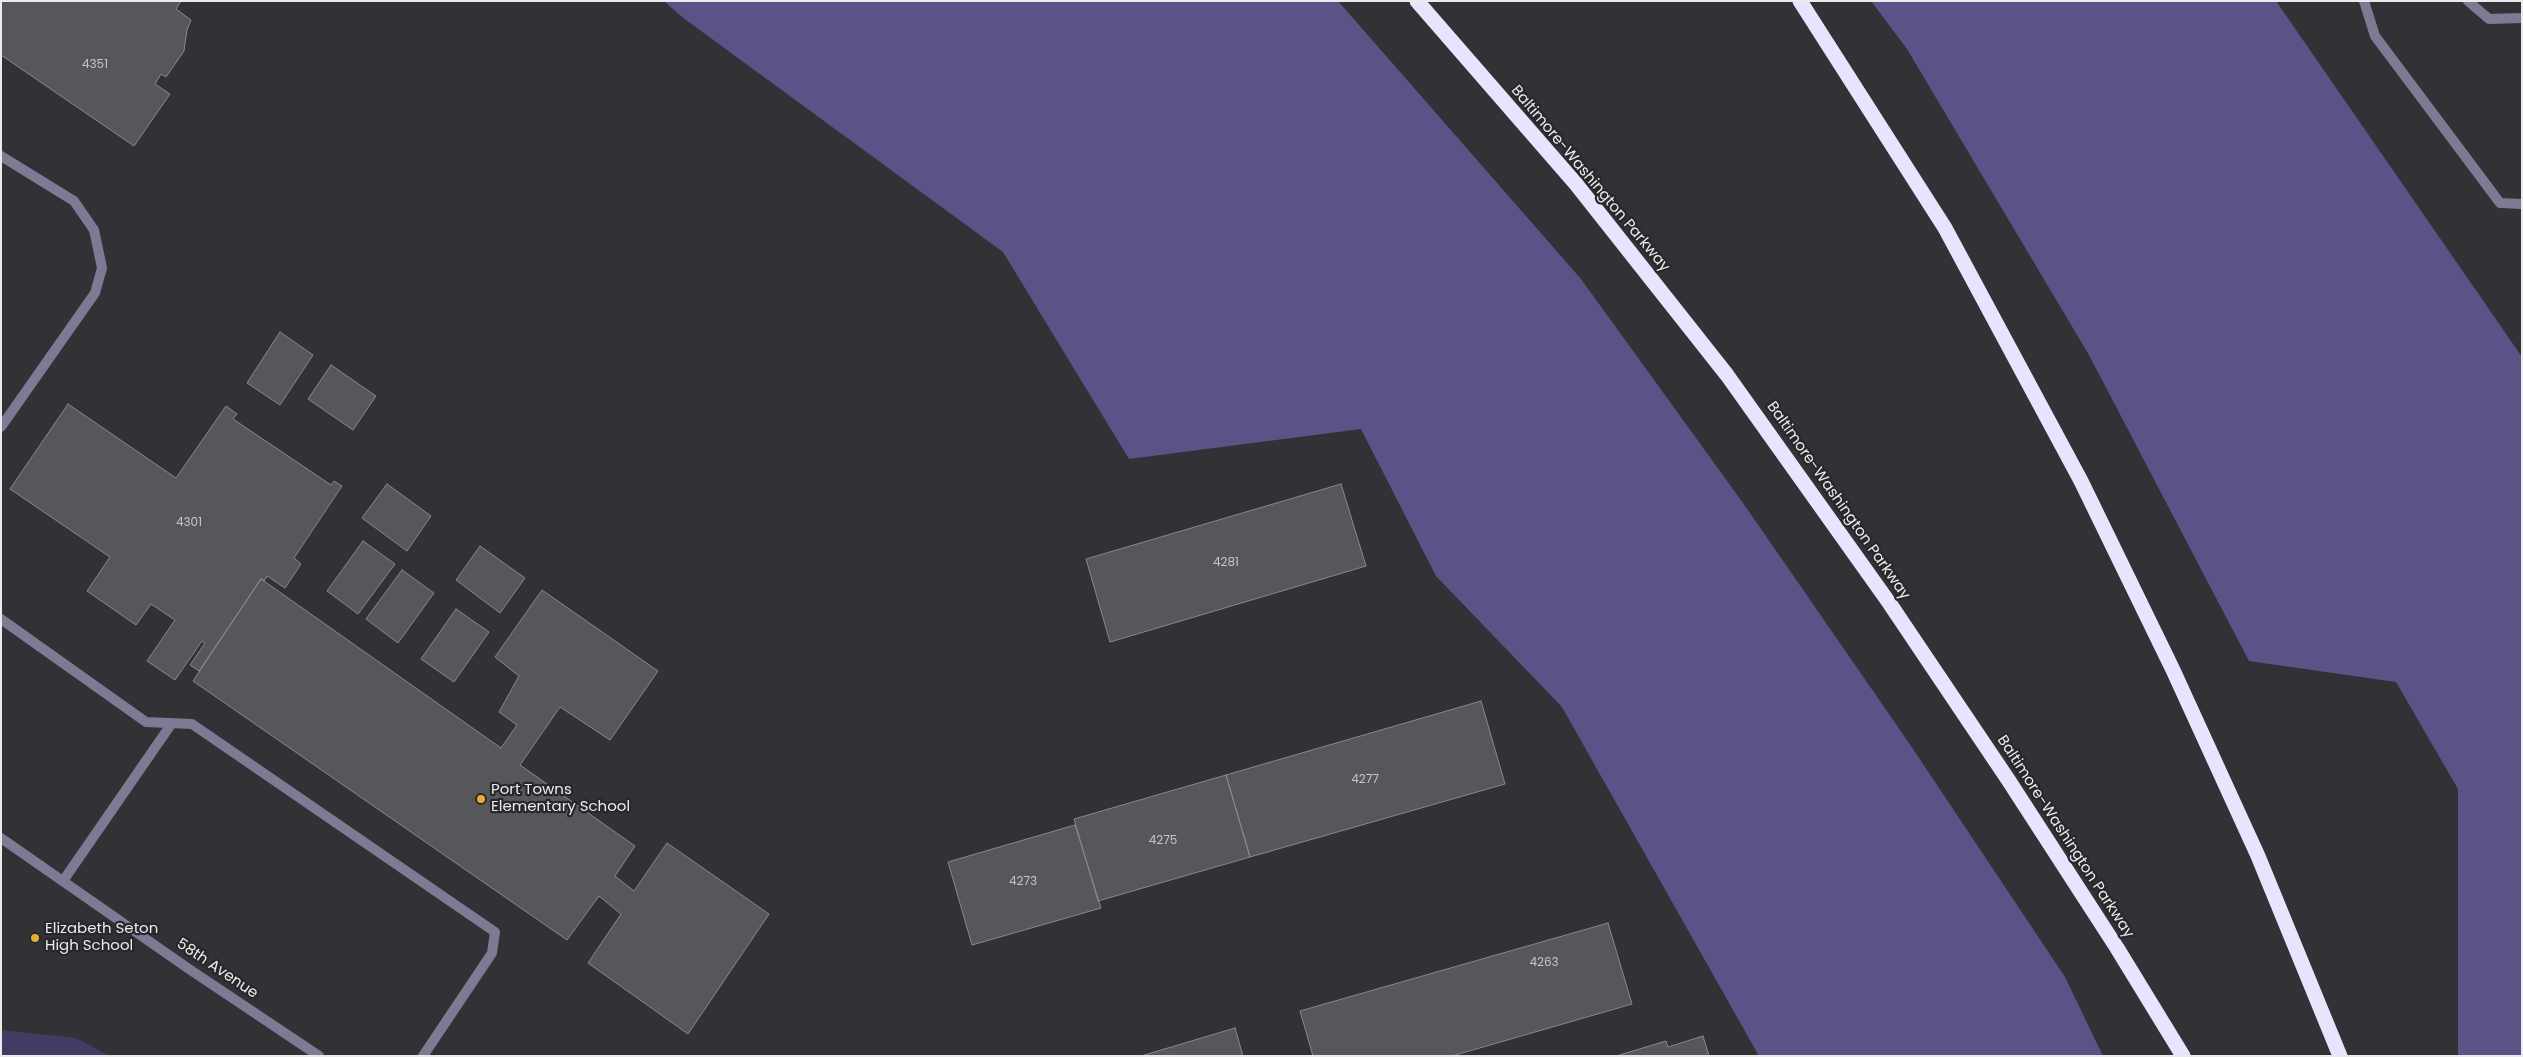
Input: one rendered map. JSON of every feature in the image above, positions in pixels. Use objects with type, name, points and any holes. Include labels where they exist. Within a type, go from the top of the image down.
[{"type":"highway","name":"Baltimore-Washington Parkway","points":[[1417,1],[1576,184],[1727,376],[1890,604],[2004,773],[2117,948],[2183,1056]]},
{"type":"highway","points":[[1800,1],[1945,228],[2081,481],[2173,670],[2258,856],[2340,1056]]},
{"type":"street","points":[[2364,1],[2375,36],[2500,203],[2522,204]]},
{"type":"street","points":[[2468,1],[2489,19],[2522,18]]},
{"type":"street","points":[[1,156],[74,201],[94,230],[102,268],[95,293],[1,427]]},
{"type":"street","points":[[1,619],[146,722],[192,724],[495,932],[492,953],[423,1056]]},
{"type":"street","points":[[63,881],[172,723]]},
{"type":"street","name":"58th Avenue","points":[[1,838],[319,1056]]},
{"type":"shaded area","points":[[664,1],[1338,1],[1581,279],[1743,503],[1909,743],[2065,977],[2103,1056],[1759,1056],[1562,707],[1436,576],[1361,429],[1129,459],[1003,252],[682,17]]},
{"type":"shaded area","points":[[1871,1],[2276,1],[2522,357],[2522,1056],[2458,1056],[2458,789],[2396,682],[2249,661],[2089,355],[1907,49]]},
{"type":"shaded area","points":[[1,1030],[76,1038],[110,1056],[1,1056]]},
{"type":"building","points":[[1,1],[181,1],[176,9],[191,20],[187,30],[184,51],[166,77],[161,74],[155,84],[170,94],[134,146],[1,55]]},
{"type":"building","points":[[280,332],[313,355],[280,405],[247,383]]},
{"type":"building","points":[[331,365],[376,396],[353,430],[308,399]]},
{"type":"building","points":[[68,404],[176,478],[226,406],[237,414],[233,419],[331,485],[334,481],[342,486],[294,558],[301,564],[285,588],[267,576],[264,581],[261,579],[199,671],[190,665],[205,643],[202,641],[175,680],[147,661],[175,620],[151,604],[136,625],[87,591],[110,557],[10,489]]},
{"type":"building","points":[[387,484],[431,516],[407,551],[362,518]]},
{"type":"building","points":[[1341,484],[1366,566],[1110,642],[1086,559]]},
{"type":"building","points":[[363,541],[395,564],[358,614],[327,591]]},
{"type":"building","points":[[480,546],[525,578],[500,613],[456,580]]},
{"type":"building","points":[[402,570],[434,593],[398,643],[366,619]]},
{"type":"building","points":[[261,579],[501,748],[517,725],[499,712],[519,676],[495,657],[542,590],[658,671],[610,740],[560,707],[520,765],[635,846],[615,876],[634,891],[667,843],[769,914],[688,1034],[588,963],[621,914],[599,896],[567,940],[193,681]]},
{"type":"building","points":[[456,609],[489,632],[454,682],[421,659]]},
{"type":"building","points":[[1481,701],[1505,784],[1250,857],[1226,775]]},
{"type":"building","points":[[1226,775],[1250,857],[1098,901],[1074,819]]},
{"type":"building","points":[[1075,825],[1101,908],[972,945],[948,862]]},
{"type":"building","points":[[1608,923],[1632,1004],[1452,1056],[1313,1056],[1300,1011]]},
{"type":"building","points":[[1235,1028],[1243,1056],[1141,1056]]},
{"type":"building","points":[[1703,1036],[1709,1056],[1616,1056],[1666,1041],[1668,1047]]},
{"type":"place","name":"Port Towns Elementary School","points":[[481,799]]},
{"type":"place","name":"Elizabeth Seton High School","points":[[35,938]]}]
